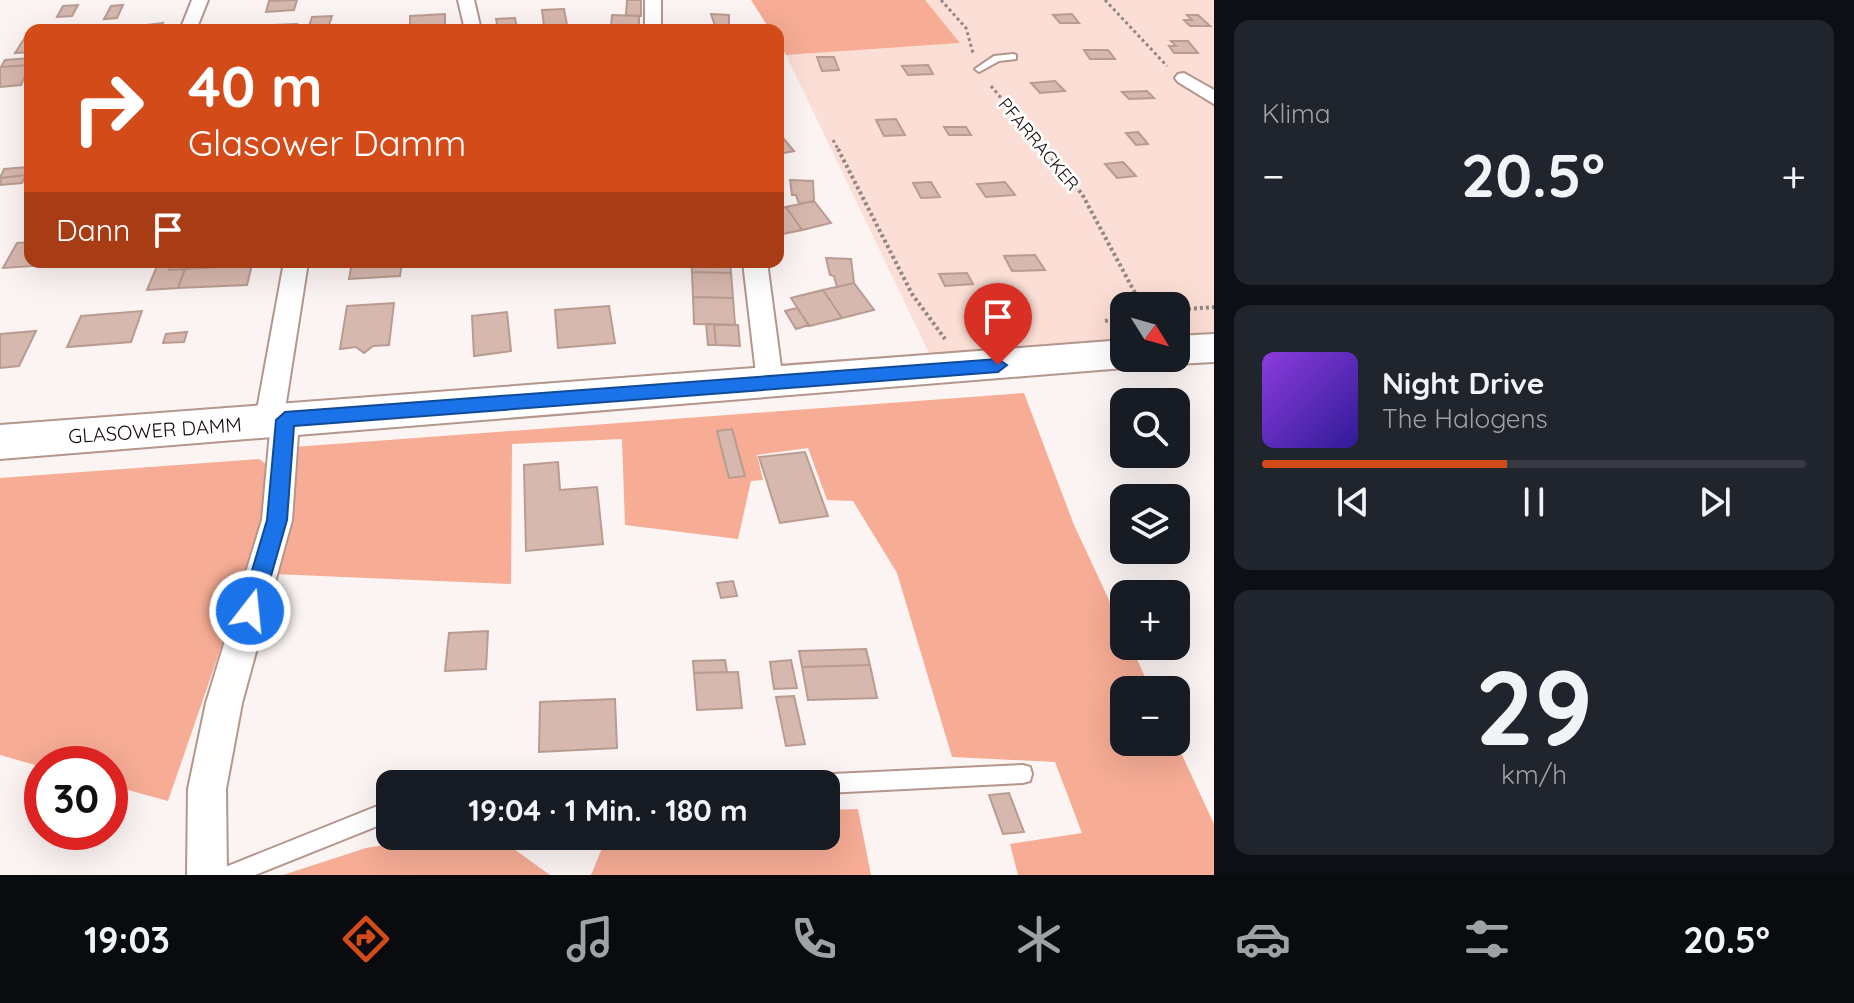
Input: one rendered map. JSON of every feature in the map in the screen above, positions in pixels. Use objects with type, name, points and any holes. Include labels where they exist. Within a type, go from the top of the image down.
[{"type":"street","points":[[190,24],[200,0]]},
{"type":"street","points":[[466,0],[472,24]]},
{"type":"street","points":[[653,0],[653,24]]},
{"type":"street","points":[[1184,78],[1214,98]]},
{"type":"street","points":[[207,875],[207,789],[224,703],[277,520],[277,420],[295,268]]},
{"type":"street","points":[[756,268],[770,382]]},
{"type":"street","points":[[1190,349],[1214,348]]},
{"type":"street","name":"GLASOWER DAMM","points":[[0,442],[1110,355]]},
{"type":"lane","points":[[979,69],[997,58],[1013,57]]},
{"type":"lane","points":[[840,783],[1023,774]]},
{"type":"lane","points":[[230,875],[376,817]]},
{"type":"path","points":[[941,0],[966,28],[979,69]]},
{"type":"path","points":[[1105,0],[1170,69],[1184,78]]},
{"type":"path","name":"PFARRACKER","points":[[979,69],[1082,194],[1134,292]]},
{"type":"path","points":[[833,140],[912,294],[967,368]]},
{"type":"path","points":[[1190,309],[1214,307]]},
{"type":"shaded area","points":[[751,0],[925,0],[960,43],[786,55],[784,24],[766,24]]},
{"type":"shaded area","points":[[925,0],[1214,0],[1214,338],[1190,340],[1190,292],[1110,292],[1110,345],[931,357],[786,55],[960,43]]},
{"type":"shaded area","points":[[1024,393],[1074,525],[1110,602],[1110,660],[1137,660],[1145,676],[1110,676],[1110,756],[1182,756],[1214,824],[1214,875],[1018,875],[1010,844],[1082,833],[1055,762],[952,757],[897,573],[853,501],[827,500],[808,448],[757,455],[763,480],[751,481],[738,539],[625,525],[622,439],[512,444],[511,584],[273,574],[294,447]]},
{"type":"shaded area","points":[[259,459],[266,464],[265,520],[168,801],[128,790],[128,746],[24,746],[24,762],[0,755],[0,478]]},
{"type":"shaded area","points":[[858,809],[871,875],[591,875],[601,850],[840,850],[840,810]]},
{"type":"shaded area","points":[[366,848],[515,850],[550,875],[283,875]]},
{"type":"building","points":[[297,0],[294,10],[266,12],[269,1]]},
{"type":"building","points":[[627,0],[641,0],[641,16],[626,15]]},
{"type":"building","points":[[78,5],[72,16],[57,17],[63,6]]},
{"type":"building","points":[[123,5],[117,18],[104,19],[111,6]]},
{"type":"building","points":[[564,9],[567,24],[544,24],[542,10]]},
{"type":"building","points":[[445,14],[445,24],[410,24],[410,16]]},
{"type":"building","points":[[711,14],[729,15],[729,24],[714,24]]},
{"type":"building","points":[[1072,14],[1079,23],[1060,23],[1053,15]]},
{"type":"building","points":[[612,15],[639,16],[639,24],[611,24]]},
{"type":"building","points":[[1187,15],[1198,15],[1210,26],[1190,26],[1184,20],[1192,20]]},
{"type":"building","points":[[332,16],[329,24],[310,24],[312,17]]},
{"type":"building","points":[[515,18],[516,24],[497,24],[496,19]]},
{"type":"building","points":[[24,39],[24,52],[15,53]]},
{"type":"building","points":[[1171,41],[1188,41],[1198,53],[1174,53],[1169,46],[1176,46]]},
{"type":"building","points":[[1084,50],[1108,50],[1115,59],[1090,59]]},
{"type":"building","points":[[817,57],[834,57],[839,70],[822,71]]},
{"type":"building","points":[[24,58],[24,65],[1,67],[5,60]]},
{"type":"building","points":[[24,65],[21,85],[0,87],[0,67]]},
{"type":"building","points":[[928,65],[933,74],[908,75],[902,66]]},
{"type":"building","points":[[1055,81],[1065,91],[1040,93],[1031,83]]},
{"type":"building","points":[[1147,91],[1154,98],[1129,99],[1122,92]]},
{"type":"building","points":[[896,119],[905,135],[884,136],[876,120]]},
{"type":"building","points":[[944,127],[966,127],[971,135],[949,135]]},
{"type":"building","points":[[1138,132],[1148,144],[1136,145],[1126,133]]},
{"type":"building","points":[[784,139],[794,151],[784,153]]},
{"type":"building","points":[[1123,162],[1136,176],[1117,178],[1105,164]]},
{"type":"building","points":[[24,167],[24,175],[0,178],[4,169]]},
{"type":"building","points":[[24,175],[22,183],[0,185],[1,178]]},
{"type":"building","points":[[790,180],[813,181],[814,201],[799,204],[796,195],[792,195]]},
{"type":"building","points":[[931,182],[940,197],[921,198],[913,183]]},
{"type":"building","points":[[1005,182],[1015,195],[986,197],[977,184]]},
{"type":"building","points":[[814,201],[831,223],[802,230],[786,207]]},
{"type":"building","points":[[786,207],[802,230],[784,234]]},
{"type":"building","points":[[24,242],[24,267],[3,268],[17,243]]},
{"type":"building","points":[[1035,255],[1045,270],[1012,271],[1004,256]]},
{"type":"building","points":[[826,258],[851,259],[854,283],[837,287]]},
{"type":"building","points":[[156,268],[185,269],[178,288],[147,290]]},
{"type":"building","points":[[251,268],[247,285],[178,288],[185,269]]},
{"type":"building","points":[[351,268],[401,268],[400,276],[349,279]]},
{"type":"building","points":[[692,268],[731,268],[731,273],[692,272]]},
{"type":"building","points":[[692,272],[731,273],[733,298],[693,297]]},
{"type":"building","points":[[967,273],[973,284],[945,286],[939,274]]},
{"type":"building","points":[[854,283],[874,310],[842,318],[823,290]]},
{"type":"building","points":[[823,290],[842,318],[809,326],[791,298]]},
{"type":"building","points":[[693,297],[733,298],[735,325],[694,324]]},
{"type":"building","points":[[394,303],[389,345],[373,346],[364,353],[356,347],[340,349],[347,306]]},
{"type":"building","points":[[609,306],[615,343],[558,348],[555,310]]},
{"type":"building","points":[[797,308],[809,325],[796,329],[785,311]]},
{"type":"building","points":[[142,311],[131,342],[67,347],[81,316]]},
{"type":"building","points":[[507,312],[511,351],[474,356],[472,316]]},
{"type":"building","points":[[706,324],[714,324],[716,345],[708,345]]},
{"type":"building","points":[[714,324],[738,325],[740,346],[716,345]]},
{"type":"building","points":[[36,331],[19,366],[0,368],[0,334]]},
{"type":"building","points":[[187,332],[184,342],[163,343],[166,334]]},
{"type":"building","points":[[732,429],[745,476],[729,478],[717,431]]},
{"type":"building","points":[[805,452],[828,516],[780,523],[759,457]]},
{"type":"building","points":[[558,462],[560,490],[597,487],[603,544],[526,551],[524,465]]},
{"type":"building","points":[[733,581],[737,596],[721,598],[717,583]]},
{"type":"building","points":[[488,631],[486,669],[445,671],[449,633]]},
{"type":"building","points":[[866,649],[870,665],[802,667],[799,651]]},
{"type":"building","points":[[725,660],[727,672],[694,673],[693,661]]},
{"type":"building","points":[[791,660],[797,688],[774,689],[770,662]]},
{"type":"building","points":[[870,665],[877,698],[808,700],[802,667]]},
{"type":"building","points":[[738,672],[742,708],[697,710],[694,673]]},
{"type":"building","points":[[794,696],[805,744],[786,746],[776,697]]},
{"type":"building","points":[[615,699],[617,748],[539,752],[540,702]]},
{"type":"building","points":[[1009,793],[1024,832],[1003,834],[989,795]]},
{"type":"route","points":[[250,611],[277,520],[285,420],[998,365]]}]
